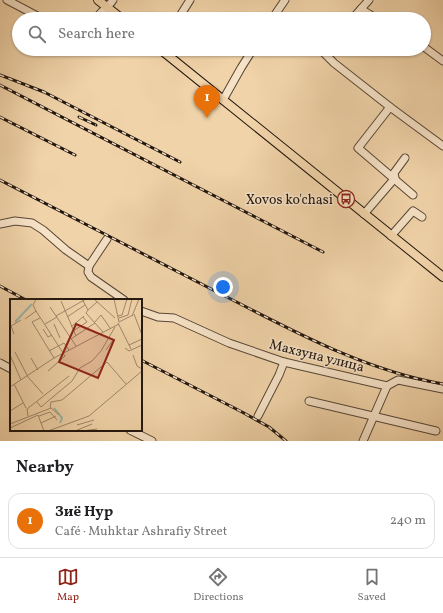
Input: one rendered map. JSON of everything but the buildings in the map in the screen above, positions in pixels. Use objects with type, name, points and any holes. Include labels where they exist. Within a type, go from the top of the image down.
[{"type":"main road","points":[[98,0],[113,12]]},
{"type":"main road","points":[[169,56],[443,277]]},
{"type":"street","points":[[7,0],[30,12]]},
{"type":"street","points":[[101,12],[113,0]]},
{"type":"street","points":[[182,12],[190,0]]},
{"type":"street","points":[[277,12],[285,0]]},
{"type":"street","points":[[365,12],[361,10],[369,0]]},
{"type":"street","points":[[431,52],[443,61]]},
{"type":"street","points":[[223,100],[249,56]]},
{"type":"street","points":[[328,56],[390,107],[443,146]]},
{"type":"street","points":[[390,107],[358,148],[395,178],[413,195]]},
{"type":"street","points":[[364,214],[395,178],[394,173],[405,158]]},
{"type":"street","points":[[391,236],[413,210],[422,217]]},
{"type":"street","points":[[0,224],[15,221],[32,222],[66,250],[89,266]]},
{"type":"street","points":[[107,239],[89,266],[89,276],[123,299]]},
{"type":"street","name":"Махзуна улица","points":[[142,311],[158,317],[174,318],[229,342],[284,362],[387,386],[398,380],[443,389]]},
{"type":"street","points":[[258,416],[284,362]]},
{"type":"street","points":[[0,363],[10,368]]},
{"type":"street","points":[[363,441],[387,386]]},
{"type":"street","points":[[309,401],[436,431]]},
{"type":"street","points":[[132,431],[152,441]]},
{"type":"railway","points":[[0,75],[44,92],[180,162]]},
{"type":"railway","points":[[0,85],[323,252]]},
{"type":"railway","points":[[0,117],[75,155]]},
{"type":"railway","points":[[79,117],[96,125]]},
{"type":"railway","points":[[0,180],[327,347],[384,369],[413,378],[443,384]]},
{"type":"railway","points":[[0,286],[24,299]]},
{"type":"railway","points":[[142,361],[269,427],[286,441]]},
{"type":"place","name":"Зиё Нур","points":[[207,118]]},
{"type":"place","name":"Xovos ko'chasi","points":[[346,199]]}]
